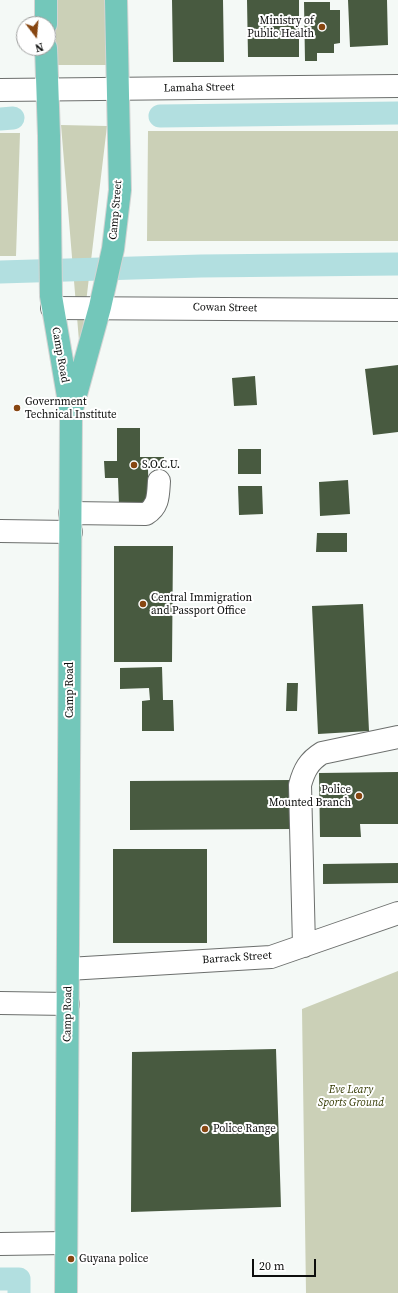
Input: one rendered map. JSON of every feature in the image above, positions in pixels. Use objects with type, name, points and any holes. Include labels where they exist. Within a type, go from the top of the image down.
[{"type":"main road","points":[[46,0],[46,16]]},
{"type":"main road","name":"Camp Street","points":[[71,414],[113,250],[120,190],[116,0]]},
{"type":"main road","points":[[46,56],[47,98]]},
{"type":"main road","name":"Camp Road","points":[[47,98],[49,136],[51,302],[71,414],[68,1004],[65,1243],[66,1293]]},
{"type":"street","name":"Lamaha Street","points":[[0,90],[47,98],[119,97],[398,86]]},
{"type":"street","name":"Cowan Street","points":[[51,302],[101,300],[398,310]]},
{"type":"street","points":[[0,531],[33,531],[71,522],[146,514],[154,510],[157,501],[159,481]]},
{"type":"street","points":[[304,946],[300,785],[306,767],[311,759],[326,751],[376,743],[398,737]]},
{"type":"street","name":"Barrack Street","points":[[68,969],[272,957],[398,913]]},
{"type":"street","points":[[0,1003],[68,1004]]},
{"type":"street","points":[[0,1244],[65,1243]]},
{"type":"green space","points":[[56,0],[106,0],[107,65],[56,65]]},
{"type":"green space","points":[[61,125],[107,126],[80,353]]},
{"type":"green space","points":[[148,131],[398,131],[398,241],[147,241]]},
{"type":"green space","points":[[0,133],[20,133],[16,256],[0,256]]},
{"type":"green space","name":"Eve Leary Sports Ground","points":[[398,971],[398,1293],[306,1293],[302,1009]]},
{"type":"building","points":[[172,0],[223,0],[224,62],[173,62]]},
{"type":"building","points":[[247,0],[299,0],[299,57],[248,57]]},
{"type":"building","points":[[348,0],[387,0],[388,45],[350,47]]},
{"type":"building","name":"Ministry of Public Health","points":[[304,2],[330,2],[330,10],[340,10],[340,43],[334,44],[334,53],[317,53],[317,61],[305,61]]},
{"type":"building","points":[[398,365],[398,432],[373,435],[365,369]]},
{"type":"building","points":[[255,376],[257,405],[234,406],[232,378]]},
{"type":"building","name":"S.O.C.U.","points":[[117,428],[140,428],[140,457],[164,457],[164,468],[148,469],[149,504],[119,505],[118,478],[105,478],[104,461],[117,461]]},
{"type":"building","points":[[238,449],[261,449],[261,474],[238,474]]},
{"type":"building","points":[[348,480],[350,514],[320,516],[319,482]]},
{"type":"building","points":[[238,486],[262,486],[263,514],[239,515]]},
{"type":"building","points":[[317,533],[347,533],[347,552],[316,552]]},
{"type":"building","name":"Central Immigration and Passport Office","points":[[114,546],[173,546],[172,662],[114,662]]},
{"type":"building","points":[[363,604],[369,731],[318,734],[312,606]]},
{"type":"building","points":[[162,667],[163,700],[173,700],[174,731],[142,731],[142,701],[150,700],[149,688],[120,689],[120,668]]},
{"type":"building","points":[[287,683],[298,683],[297,711],[286,711]]},
{"type":"building","name":"Police Mounted Branch","points":[[398,772],[398,824],[360,824],[361,837],[320,837],[319,773]]},
{"type":"building","points":[[293,780],[293,829],[130,830],[130,781]]},
{"type":"building","points":[[113,849],[207,849],[207,943],[113,943]]},
{"type":"building","points":[[398,863],[398,883],[323,884],[323,864]]},
{"type":"building","name":"Police Range","points":[[276,1049],[281,1207],[131,1212],[132,1052]]},
{"type":"waterway","points":[[160,116],[398,113]]},
{"type":"waterway","points":[[0,119],[13,118]]},
{"type":"waterway","points":[[0,272],[201,266],[398,264]]},
{"type":"waterway","points":[[0,1279],[19,1279],[19,1293]]},
{"type":"place","name":"Ministry of Public Health","points":[[322,27]]},
{"type":"place","name":"Government Technical Institute","points":[[17,408]]},
{"type":"place","name":"S.O.C.U.","points":[[134,465]]},
{"type":"place","name":"Central Immigration and Passport Office","points":[[143,604]]},
{"type":"place","name":"Police Mounted Branch","points":[[359,796]]},
{"type":"place","name":"Police Range","points":[[205,1129]]},
{"type":"place","name":"Guyana police","points":[[71,1259]]}]
